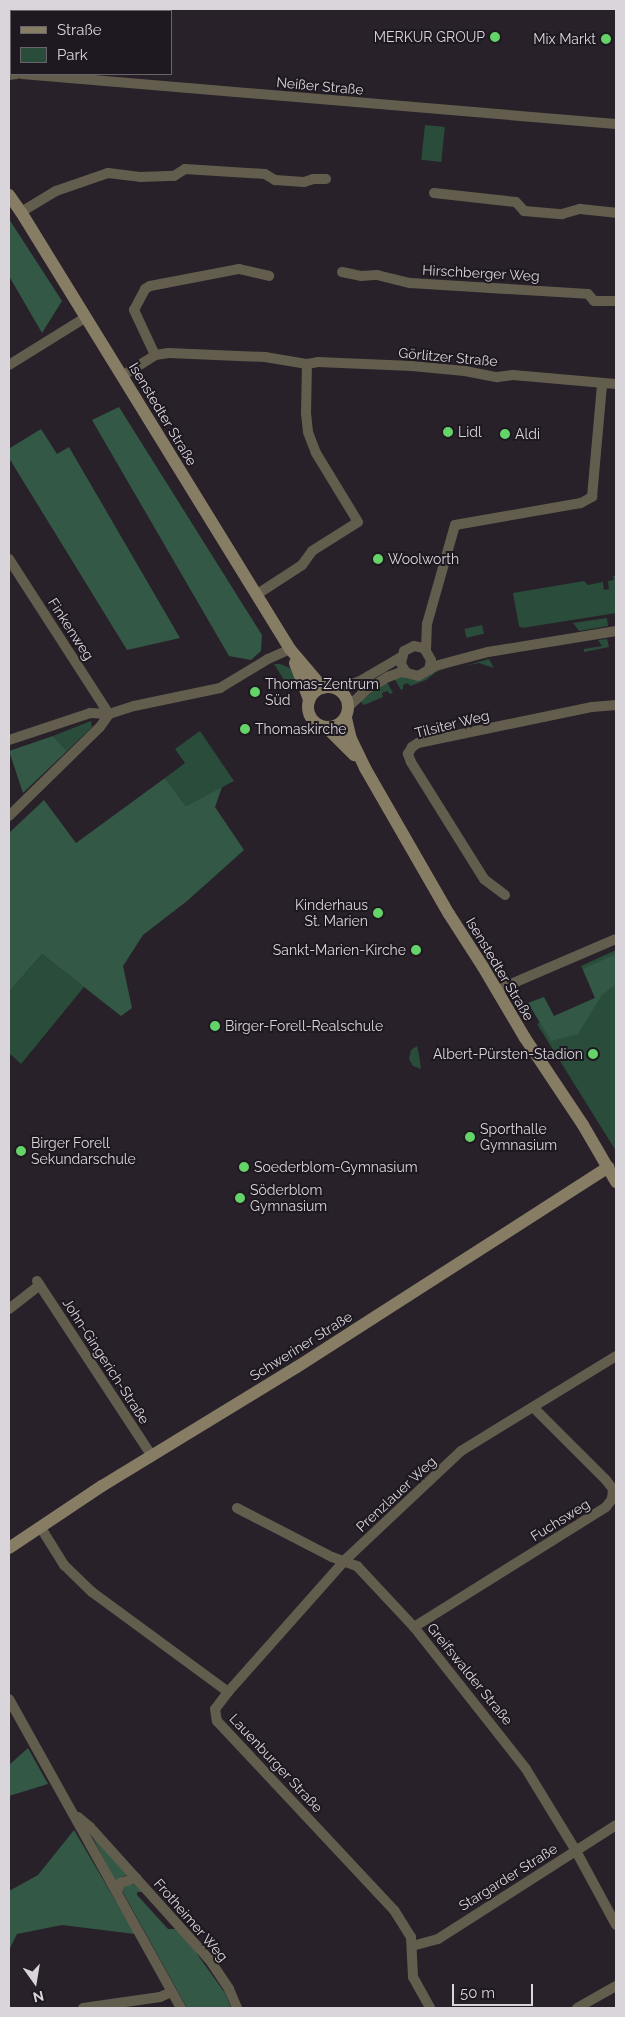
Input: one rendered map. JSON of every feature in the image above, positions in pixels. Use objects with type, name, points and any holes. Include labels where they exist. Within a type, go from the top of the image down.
[{"type":"street","name":"Neißer Straße","points":[[34,75],[616,124]]},
{"type":"street","points":[[21,212],[56,191],[108,172],[140,177],[157,177],[174,176],[186,169],[265,174],[275,180],[304,182],[313,179],[326,179]]},
{"type":"street","points":[[434,193],[516,202],[524,211],[562,214],[580,209],[616,213]]},
{"type":"street","name":"Isenstedter Straße","points":[[9,195],[290,649],[323,688]]},
{"type":"street","points":[[122,376],[155,355],[134,310],[146,289],[150,286],[239,269],[269,276]]},
{"type":"street","name":"Hirschberger Weg","points":[[342,272],[360,276],[377,275],[410,283],[588,294],[594,300],[616,301]]},
{"type":"street","points":[[9,365],[86,317]]},
{"type":"street","name":"Görlitzer Straße","points":[[155,355],[265,357],[307,364],[318,362],[412,366],[465,371],[497,377],[513,375],[616,384]]},
{"type":"street","points":[[256,594],[302,565],[312,551],[358,522],[316,453],[308,432],[306,414],[307,364]]},
{"type":"street","points":[[407,673],[401,663],[401,657],[404,651],[414,646],[427,624],[455,525],[581,503],[592,496],[602,384]]},
{"type":"street","name":"Finkenweg","points":[[9,559],[109,714]]},
{"type":"street","points":[[427,624],[428,652],[431,664],[429,670]]},
{"type":"street","points":[[401,657],[360,681],[337,688],[323,688],[314,693],[308,708],[311,717],[317,724],[326,727],[337,726],[366,690],[401,672],[418,676],[443,663],[488,652],[616,631]]},
{"type":"street","points":[[414,646],[442,657],[468,652],[488,652]]},
{"type":"street","points":[[9,740],[90,713],[109,714],[134,706],[220,688],[268,659],[290,649]]},
{"type":"street","name":"Isenstedter Straße","points":[[290,649],[310,700]]},
{"type":"street","points":[[337,688],[344,694],[347,712]]},
{"type":"street","name":"Tilsiter Weg","points":[[505,895],[484,879],[411,762],[408,754],[412,747],[418,743],[592,707],[616,706]]},
{"type":"street","name":"Isenstedter Straße","points":[[347,712],[351,739],[365,768],[449,914],[616,1182]]},
{"type":"street","points":[[9,816],[100,727],[109,714]]},
{"type":"street","name":"Isenstedter Straße","points":[[326,727],[341,740],[365,768]]},
{"type":"street","points":[[496,990],[616,939]]},
{"type":"street","name":"Schweriner Straße","points":[[9,1548],[102,1486],[297,1367],[608,1168]]},
{"type":"street","name":"John-Gingerich-Straße","points":[[9,1309],[38,1283],[152,1456]]},
{"type":"street","name":"Prenzlauer Weg","points":[[228,1692],[345,1560],[461,1451],[616,1356]]},
{"type":"street","name":"Fuchsweg","points":[[414,1627],[606,1507],[612,1498],[613,1489],[606,1480],[533,1407]]},
{"type":"street","name":"Greifswalder Straße","points":[[237,1508],[332,1557],[345,1560],[356,1566],[414,1627],[526,1768],[576,1851],[616,1925]]},
{"type":"street","name":"Lauenburger Straße","points":[[41,1528],[64,1565],[92,1592],[228,1692],[215,1709],[217,1721],[394,1910],[408,1929],[412,1946],[413,1977],[430,2008]]},
{"type":"street","name":"Frotheimer Weg","points":[[9,1699],[182,2008]]},
{"type":"street","name":"Frotheimer Weg","points":[[74,1814],[90,1828],[209,1959],[229,1989],[237,2008]]},
{"type":"street","name":"Stargarder Straße","points":[[412,1946],[438,1939],[616,1825]]},
{"type":"street","name":"Frotheimer Weg","points":[[117,1892],[120,1883],[124,1880],[136,1878]]},
{"type":"street","points":[[577,2008],[616,1986]]},
{"type":"street","points":[[84,2008],[160,1997],[172,1992]]},
{"type":"green space","points":[[425,125],[445,127],[441,162],[421,160]]},
{"type":"green space","points":[[9,219],[62,301],[42,333],[9,276]]},
{"type":"green space","points":[[119,407],[262,635],[261,651],[251,660],[229,656],[92,420]]},
{"type":"green space","points":[[41,429],[57,454],[69,447],[180,638],[127,650],[9,458],[9,446],[10,448]]},
{"type":"green space","points":[[613,576],[616,576],[616,613],[522,628],[519,626],[513,593],[584,581],[588,585],[603,582],[604,590],[609,589],[608,581],[614,580]]},
{"type":"green space","points":[[607,618],[608,626],[579,631],[573,623]]},
{"type":"green space","points":[[482,625],[484,634],[466,638],[464,629]]},
{"type":"green space","points":[[607,639],[609,647],[584,652],[584,649],[602,646],[598,640]]},
{"type":"green space","points":[[489,659],[494,668],[479,663],[465,666]]},
{"type":"green space","points":[[274,664],[290,668],[300,685],[291,691]]},
{"type":"green space","points":[[448,668],[436,672],[426,680],[410,686],[408,683],[403,685],[401,690],[394,678],[404,677],[418,681],[436,671]]},
{"type":"green space","points":[[387,682],[393,693],[389,694],[388,691],[382,693],[383,697],[364,705],[360,701]]},
{"type":"green space","points":[[91,721],[92,727],[67,751],[53,736]]},
{"type":"green space","points":[[200,731],[234,781],[186,806],[165,778],[185,763],[175,749]]},
{"type":"green space","points":[[53,736],[67,751],[23,793],[9,751]]},
{"type":"green space","points":[[165,778],[186,806],[222,787],[215,807],[244,850],[187,901],[143,935],[123,966],[132,1008],[121,1016],[42,954],[9,992],[9,833],[44,800],[76,843]]},
{"type":"green space","name":"Albert-Pürsten-Stadion","points":[[616,950],[616,1151],[537,1024],[595,998],[581,966]]},
{"type":"green space","points":[[42,954],[84,987],[21,1064],[9,1053],[9,992]]},
{"type":"green space","points":[[616,954],[616,984],[602,995],[578,1034],[551,1041],[528,1003],[544,997],[554,1016],[595,998],[583,969]]},
{"type":"green space","points":[[417,1046],[421,1069],[413,1066],[409,1059],[411,1050]]},
{"type":"green space","points":[[28,1748],[48,1784],[9,1796],[9,1765]]},
{"type":"green space","points":[[74,1830],[135,1934],[62,1925],[17,1934],[9,1950],[9,1891],[38,1875]]},
{"type":"green space","points":[[92,1836],[130,1874],[122,1877],[116,1884]]},
{"type":"green space","points":[[136,1884],[144,1892],[137,1892],[137,1895],[168,1929],[178,1929],[197,1950],[197,1954],[225,1993],[231,2008],[187,2008],[121,1889],[125,1885]]},
{"type":"place","name":"MERKUR GROUP","points":[[495,37]]},
{"type":"place","name":"Mix Markt","points":[[606,39]]},
{"type":"place","name":"Lidl","points":[[448,432]]},
{"type":"place","name":"Aldi","points":[[505,434]]},
{"type":"place","name":"Woolworth","points":[[378,559]]},
{"type":"place","name":"Thomas-Zentrum Süd","points":[[255,692]]},
{"type":"place","name":"Thomaskirche","points":[[245,729]]},
{"type":"place","name":"Kinderhaus St. Marien","points":[[378,913]]},
{"type":"place","name":"Sankt-Marien-Kirche","points":[[416,950]]},
{"type":"place","name":"Birger-Forell-Realschule","points":[[215,1026]]},
{"type":"place","name":"Albert-Pürsten-Stadion","points":[[593,1054]]},
{"type":"place","name":"Sporthalle Gymnasium","points":[[470,1137]]},
{"type":"place","name":"Birger Forell Sekundarschule","points":[[21,1151]]},
{"type":"place","name":"Soederblom-Gymnasium","points":[[244,1167]]},
{"type":"place","name":"Söderblom Gymnasium","points":[[240,1198]]}]
